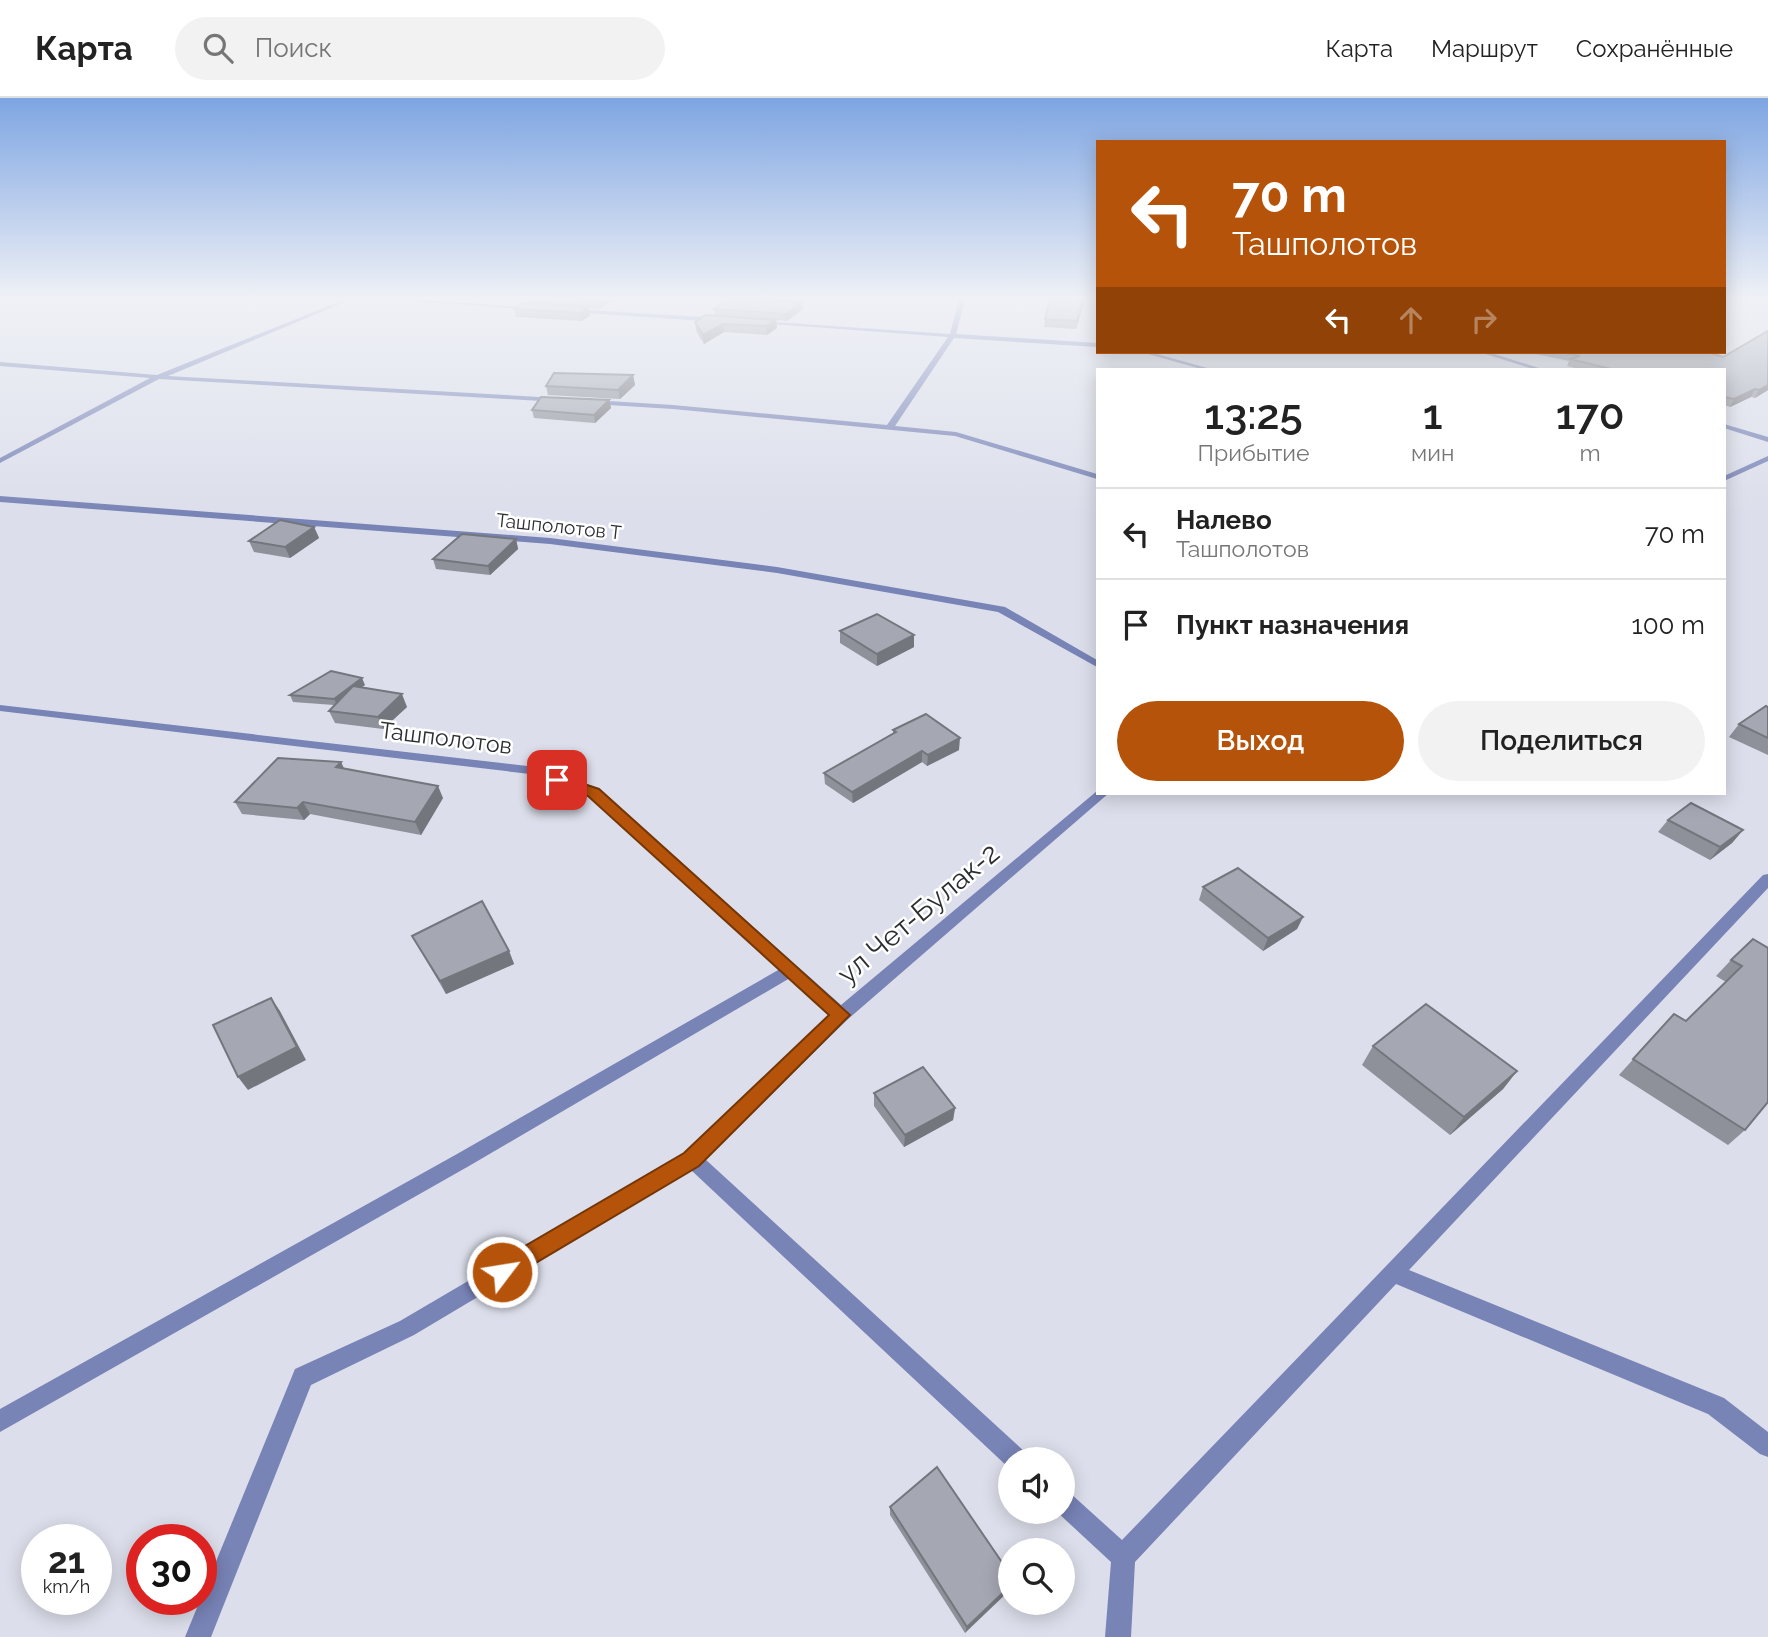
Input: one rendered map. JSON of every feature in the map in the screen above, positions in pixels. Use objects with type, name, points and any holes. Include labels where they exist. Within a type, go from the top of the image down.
[{"type":"street","points":[[95,372],[571,401]]},
{"type":"street","points":[[0,461],[171,372]]},
{"type":"street","points":[[890,427],[928,372]]},
{"type":"street","points":[[585,402],[673,407],[956,434],[1096,477]]},
{"type":"street","points":[[1726,427],[1768,440]]},
{"type":"street","points":[[1726,478],[1768,458]]},
{"type":"street","name":"Ташполотов Т","points":[[0,499],[550,541],[777,570],[1001,609],[1096,663]]},
{"type":"street","name":"Ташполотов","points":[[0,708],[532,770],[594,793],[841,1015]]},
{"type":"street","name":"ул Чет-Булак-2","points":[[198,1637],[303,1377],[407,1328],[692,1159],[841,1015],[1101,795]]},
{"type":"street","points":[[1118,1637],[1123,1557],[1768,879]]},
{"type":"street","points":[[0,1421],[451,1167],[791,971]]},
{"type":"street","points":[[692,1159],[1003,1447]]},
{"type":"street","points":[[1393,1273],[1716,1406],[1768,1446]]},
{"type":"street","points":[[1075,1513],[1123,1557]]},
{"type":"building","points":[[1726,372],[1768,372],[1768,385],[1734,399],[1726,397]]},
{"type":"building","points":[[554,373],[633,375],[618,390],[546,386]]},
{"type":"building","points":[[541,397],[609,400],[594,415],[532,410]]},
{"type":"building","points":[[280,520],[314,527],[285,547],[249,541]]},
{"type":"building","points":[[462,534],[516,539],[488,566],[433,559]]},
{"type":"building","points":[[877,614],[914,635],[877,654],[840,631]]},
{"type":"building","points":[[331,671],[362,678],[334,699],[290,695]]},
{"type":"building","points":[[353,686],[402,694],[378,717],[329,711]]},
{"type":"building","points":[[1766,706],[1768,738],[1739,724]]},
{"type":"building","points":[[926,714],[960,738],[928,755],[922,751],[852,792],[824,773],[896,732],[893,730]]},
{"type":"building","points":[[278,758],[341,762],[336,767],[438,786],[415,822],[303,802],[297,808],[235,802]]},
{"type":"building","points":[[1691,803],[1743,830],[1720,847],[1668,820]]},
{"type":"building","points":[[1238,868],[1303,917],[1268,938],[1203,887]]},
{"type":"building","points":[[482,901],[509,951],[440,981],[412,936]]},
{"type":"building","points":[[1753,939],[1768,948],[1768,1102],[1745,1130],[1633,1059],[1674,1014],[1686,1021],[1742,966],[1731,960]]},
{"type":"building","points":[[271,998],[297,1047],[238,1077],[213,1025]]},
{"type":"building","points":[[1426,1004],[1517,1071],[1464,1117],[1373,1046]]},
{"type":"building","points":[[923,1067],[955,1108],[905,1135],[874,1093]]},
{"type":"building","points":[[937,1467],[998,1556],[998,1597],[967,1627],[890,1507]]},
{"type":"route","points":[[502,1272],[692,1159],[841,1015],[594,793],[557,780]]}]
